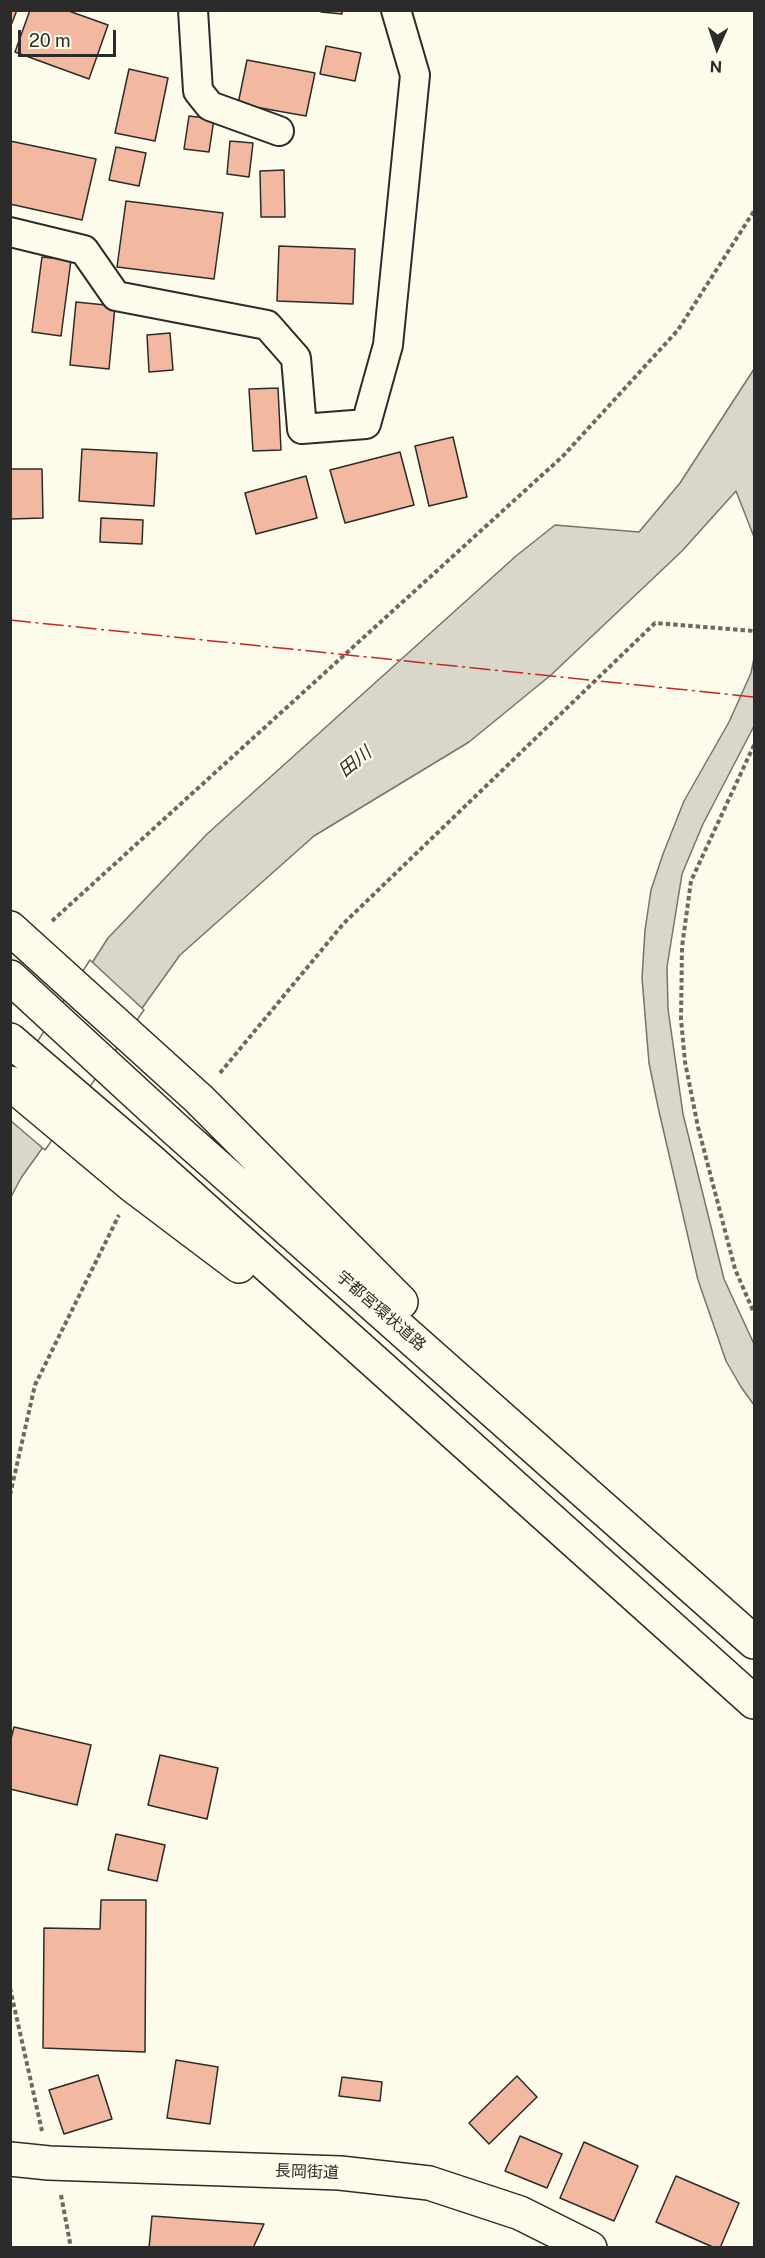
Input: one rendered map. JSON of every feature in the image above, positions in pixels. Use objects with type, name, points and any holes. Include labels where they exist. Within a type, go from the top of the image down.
[{"type":"main road","points":[[15,932],[199,1099],[625,1526]]},
{"type":"main road","name":"宇都宮環状道路","points":[[10,977],[175,1129],[754,1642]]},
{"type":"main road","points":[[10,1040],[143,1174]]},
{"type":"main road","points":[[10,1083],[143,1174],[417,1401],[754,1702]]},
{"type":"main road","name":"長岡街道","points":[[10,2159],[49,2163],[340,2173],[429,2183],[520,2213],[590,2247]]},
{"type":"street","points":[[193,10],[198,91],[210,106],[279,131]]},
{"type":"street","points":[[10,232],[84,250],[116,296],[267,325],[296,358],[303,429],[366,424],[388,345],[415,75],[396,10]]},
{"type":"path","points":[[15,932],[44,928],[563,456],[678,330],[754,211]]},
{"type":"path","points":[[199,1099],[344,923],[655,623],[754,631]]},
{"type":"path","points":[[754,746],[691,880],[682,947],[681,1019],[685,1062],[698,1127],[735,1269],[754,1313]]},
{"type":"path","points":[[10,1495],[35,1385],[143,1174]]},
{"type":"path","points":[[10,1988],[49,2163],[59,2187],[71,2247]]},
{"type":"water","name":"田川","points":[[754,369],[754,537],[736,491],[682,551],[551,675],[469,742],[314,836],[180,955],[21,1178],[11,1197],[11,1089],[108,938],[207,834],[516,556],[555,525],[639,532],[680,483]]},
{"type":"water","points":[[754,658],[754,726],[703,824],[682,874],[667,967],[668,1009],[683,1114],[724,1279],[754,1344],[754,1405],[726,1361],[698,1280],[649,1063],[642,978],[645,930],[651,890],[663,854],[684,801],[729,722],[751,673]]},
{"type":"pier","points":[[90,960],[144,1010],[45,1150],[11,1121],[10,1084]]},
{"type":"building","points":[[10,10],[17,10],[10,28]]},
{"type":"building","points":[[30,10],[66,10],[108,25],[89,79],[15,52]]},
{"type":"building","points":[[321,10],[342,10],[342,14],[321,12]]},
{"type":"building","points":[[326,46],[361,53],[355,81],[320,74]]},
{"type":"building","points":[[247,60],[315,73],[306,116],[238,104]]},
{"type":"building","points":[[129,69],[168,78],[155,141],[115,133]]},
{"type":"building","points":[[189,116],[214,119],[209,152],[184,149]]},
{"type":"building","points":[[10,141],[96,159],[82,220],[10,204]]},
{"type":"building","points":[[230,141],[253,143],[249,177],[227,174]]},
{"type":"building","points":[[116,147],[146,153],[139,186],[109,180]]},
{"type":"building","points":[[284,170],[285,217],[261,217],[260,171]]},
{"type":"building","points":[[126,201],[223,213],[214,279],[117,267]]},
{"type":"building","points":[[279,246],[355,249],[353,304],[277,301]]},
{"type":"building","points":[[42,257],[71,260],[61,336],[32,332]]},
{"type":"building","points":[[76,302],[115,306],[109,369],[70,365]]},
{"type":"building","points":[[170,333],[173,370],[149,372],[147,335]]},
{"type":"building","points":[[278,388],[281,450],[253,451],[249,389]]},
{"type":"building","points":[[453,437],[467,497],[429,506],[415,446]]},
{"type":"building","points":[[82,449],[157,453],[154,506],[79,501]]},
{"type":"building","points":[[400,452],[414,505],[345,523],[330,470]]},
{"type":"building","points":[[10,469],[42,469],[43,518],[10,519]]},
{"type":"building","points":[[306,476],[317,518],[256,534],[245,493]]},
{"type":"building","points":[[101,518],[143,520],[142,544],[100,542]]},
{"type":"building","points":[[14,1727],[91,1745],[77,1805],[10,1789],[10,1743]]},
{"type":"building","points":[[160,1755],[218,1768],[207,1819],[148,1805]]},
{"type":"building","points":[[116,1834],[165,1845],[157,1881],[108,1870]]},
{"type":"building","points":[[101,1900],[146,1900],[145,2052],[43,2048],[44,1928],[100,1929]]},
{"type":"building","points":[[176,2060],[218,2067],[210,2124],[167,2118]]},
{"type":"building","points":[[98,2075],[112,2119],[64,2134],[49,2090]]},
{"type":"building","points":[[517,2076],[537,2097],[489,2144],[469,2123]]},
{"type":"building","points":[[342,2077],[382,2082],[380,2101],[339,2096]]},
{"type":"building","points":[[520,2136],[562,2154],[547,2188],[505,2171]]},
{"type":"building","points":[[584,2142],[638,2166],[614,2221],[560,2198]]},
{"type":"building","points":[[676,2176],[739,2203],[720,2248],[715,2248],[656,2222]]},
{"type":"building","points":[[152,2216],[264,2224],[253,2248],[149,2248]]},
{"type":"power","points":[[10,620],[754,697]]}]
